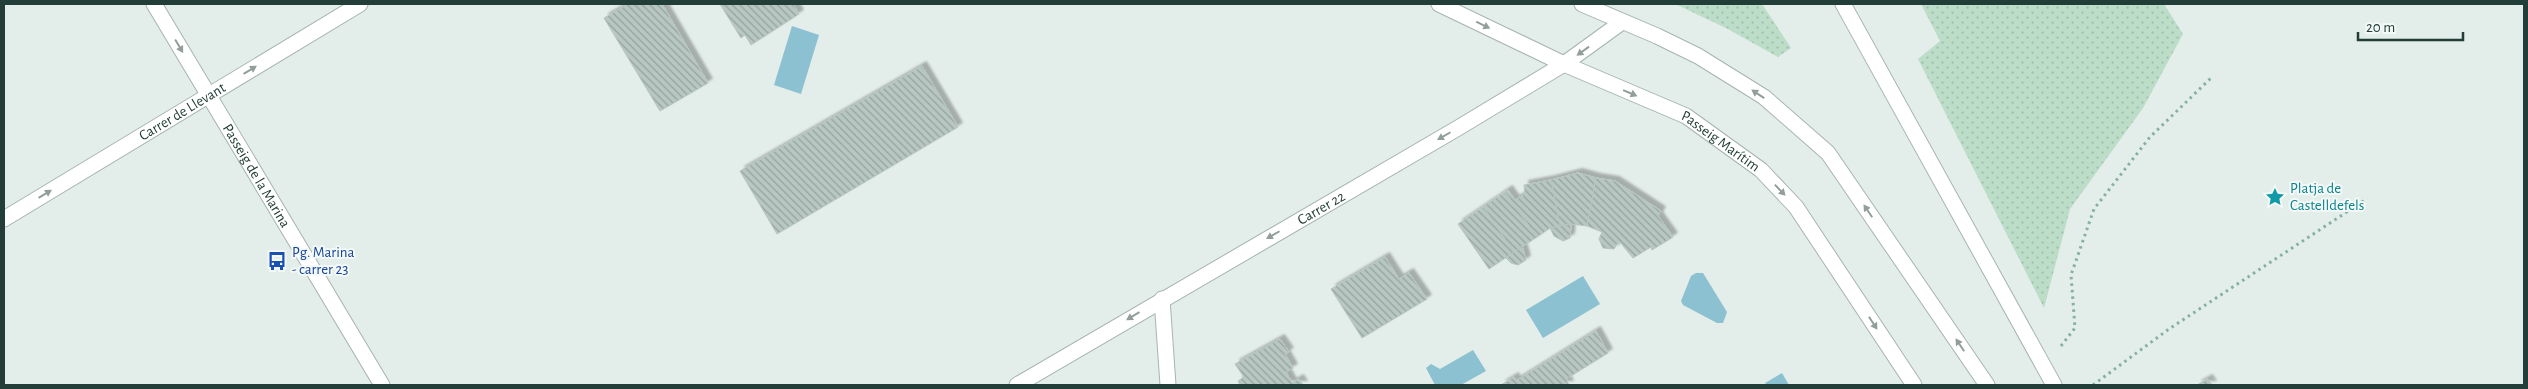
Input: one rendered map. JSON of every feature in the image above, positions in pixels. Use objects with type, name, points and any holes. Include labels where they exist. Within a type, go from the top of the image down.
[{"type":"street","name":"Passeig de la Marina","points":[[154,4],[382,385]]},
{"type":"street","name":"Carrer de Llevant","points":[[4,219],[360,4]]},
{"type":"street","name":"Passeig Marítim","points":[[1439,4],[1564,64],[1686,116],[1761,170],[1796,206],[1914,385]]},
{"type":"street","points":[[1582,4],[1658,36],[1698,56],[1764,98],[1828,153],[1987,385]]},
{"type":"street","points":[[1844,4],[2054,385]]},
{"type":"street","name":"Carrer 22","points":[[1017,385],[1450,133],[1564,64],[1622,22]]},
{"type":"street","points":[[1162,299],[1168,385]]},
{"type":"path","points":[[2044,369],[2075,328],[2071,275],[2094,209],[2150,137],[2211,78]]},
{"type":"path","points":[[2093,385],[2169,329],[2365,200]]},
{"type":"green space","points":[[1675,4],[1762,4],[1791,48],[1778,57],[1726,28]]},
{"type":"green space","points":[[1921,4],[2164,4],[2183,34],[2143,108],[2070,209],[2044,308],[1918,59],[1940,41]]},
{"type":"water","points":[[792,26],[819,35],[801,94],[774,85]]},
{"type":"water","points":[[1696,273],[1703,273],[1727,312],[1723,323],[1717,323],[1683,305],[1681,301],[1691,276]]},
{"type":"water","points":[[1583,276],[1600,304],[1543,338],[1526,310]]},
{"type":"water","points":[[1473,350],[1486,371],[1461,385],[1435,385],[1426,368],[1431,364],[1440,369]]},
{"type":"water","points":[[1782,373],[1789,385],[1767,385],[1765,383]]},
{"type":"building","points":[[628,4],[662,4],[708,83],[660,111],[604,18]]},
{"type":"building","points":[[720,4],[793,4],[799,14],[751,45],[745,35],[741,38]]},
{"type":"building","points":[[922,66],[958,127],[777,234],[740,171]]},
{"type":"building","points":[[1578,173],[1596,178],[1587,226],[1571,224],[1560,226],[1551,180]]},
{"type":"building","points":[[1596,178],[1615,181],[1661,211],[1658,216],[1673,237],[1652,250],[1651,247],[1633,258],[1619,241],[1614,249],[1603,248],[1599,239],[1602,232],[1587,226]]},
{"type":"building","points":[[1551,180],[1560,226],[1550,228],[1537,237],[1505,192],[1508,190],[1515,200],[1525,194],[1524,185]]},
{"type":"building","points":[[1505,192],[1537,237],[1514,252],[1483,207]]},
{"type":"building","points":[[1483,207],[1514,252],[1489,269],[1458,224]]},
{"type":"building","points":[[1571,224],[1570,238],[1563,241],[1554,236],[1550,228]]},
{"type":"building","points":[[1522,246],[1526,260],[1518,265],[1511,263],[1506,258]]},
{"type":"building","points":[[1385,257],[1399,279],[1409,273],[1427,299],[1362,338],[1331,289]]},
{"type":"building","points":[[1596,331],[1608,353],[1566,379],[1569,385],[1501,385],[1514,377],[1516,381]]},
{"type":"building","points":[[1280,339],[1289,352],[1285,354],[1293,368],[1286,372],[1292,383],[1299,379],[1303,385],[1240,385],[1238,381],[1244,377],[1235,364]]},
{"type":"building","points":[[2208,379],[2212,385],[2197,385]]},
{"type":"place","name":"Platja de Castelldefels","points":[[2275,197]]},
{"type":"place","name":"Pg. Marina - carrer 23","points":[[277,261]]}]
